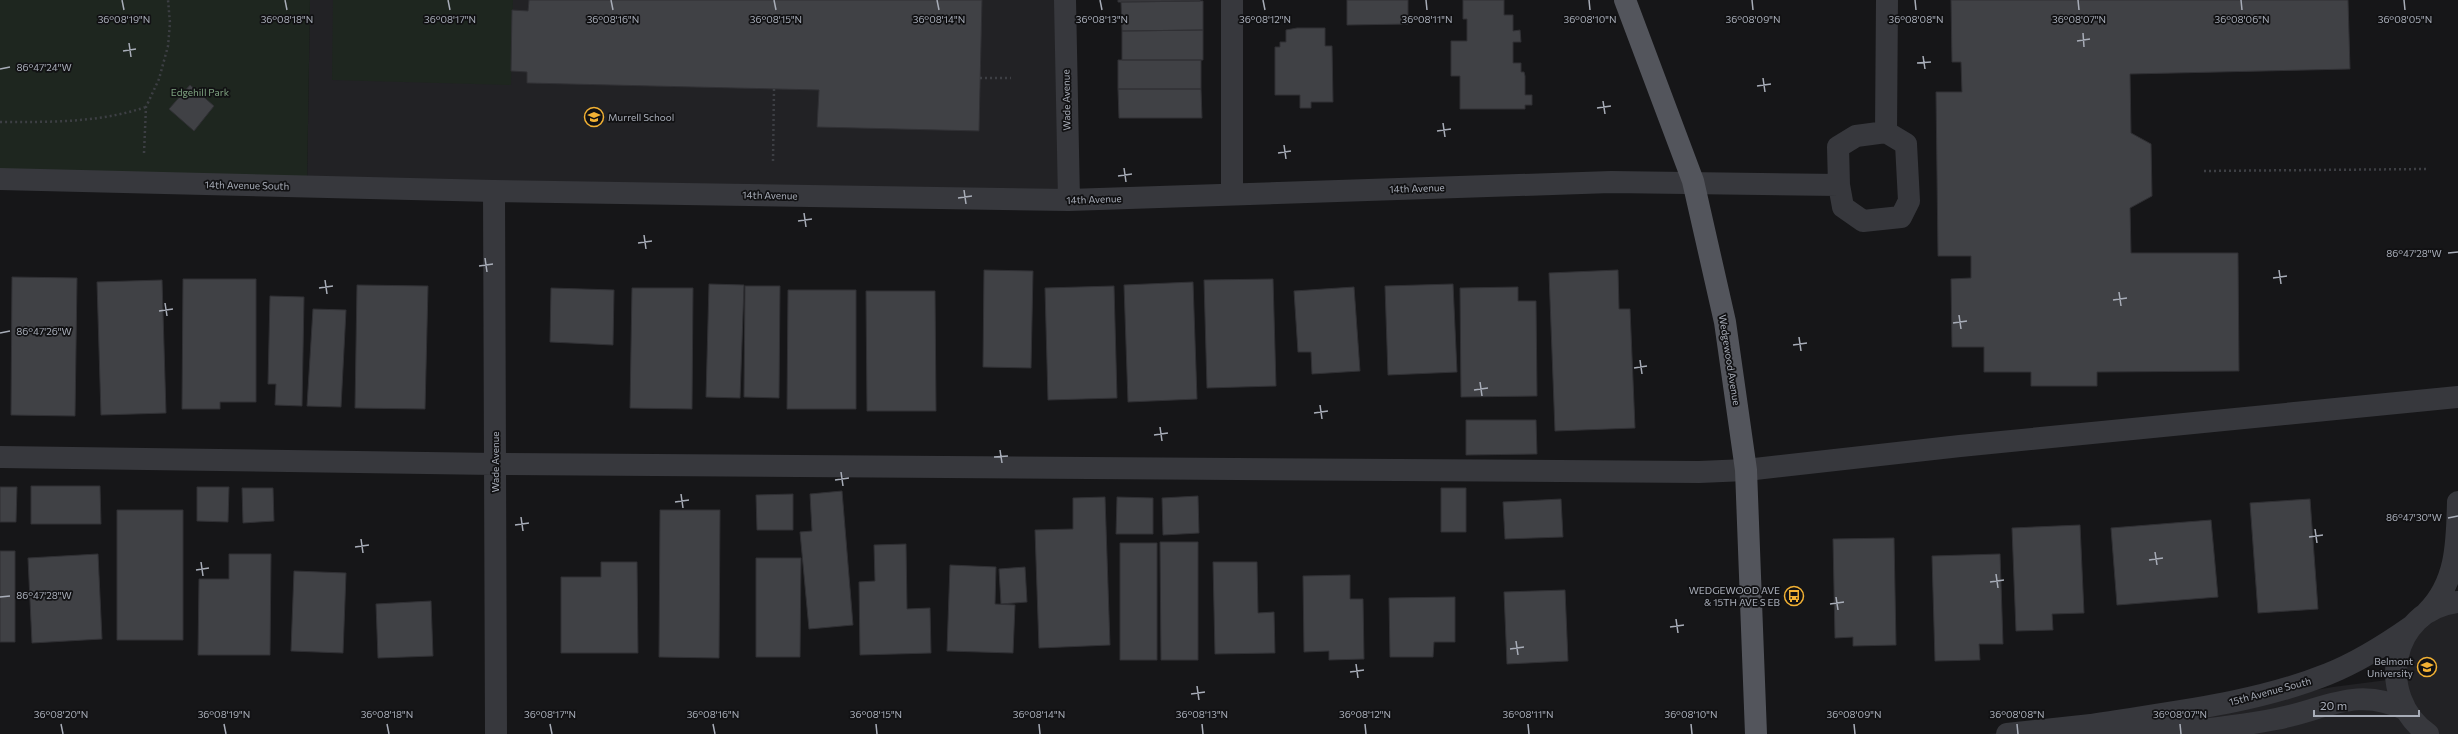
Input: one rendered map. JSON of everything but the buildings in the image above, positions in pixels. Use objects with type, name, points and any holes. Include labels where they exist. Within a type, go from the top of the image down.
[{"type":"main road","name":"Wedgewood Avenue","points":[[1625,0],[1693,181],[1725,322],[1746,470],[1756,734]]},
{"type":"street","name":"Wade Avenue","points":[[1065,0],[1069,200]]},
{"type":"street","points":[[1232,0],[1232,194]]},
{"type":"street","points":[[1886,132],[1887,0]]},
{"type":"street","points":[[1886,132],[1906,144],[1909,201],[1901,217],[1863,221],[1844,207],[1839,185],[1838,147],[1856,136],[1886,132]]},
{"type":"street","name":"14th Avenue South","points":[[0,179],[494,191]]},
{"type":"street","name":"14th Avenue","points":[[494,191],[1069,200],[1693,181],[1839,185]]},
{"type":"street","name":"Wade Avenue","points":[[494,191],[496,734]]},
{"type":"street","points":[[0,457],[495,464],[1677,472],[1746,470],[1960,446],[2458,396]]},
{"type":"street","points":[[2426,732],[2406,710],[2398,693],[2396,664],[2403,640],[2444,592],[2452,570],[2455,556],[2458,502]]},
{"type":"street","points":[[2418,621],[2440,606],[2458,602]]},
{"type":"street","name":"15th Avenue South","points":[[2007,734],[2091,725],[2241,700],[2292,687],[2352,664],[2418,621]]},
{"type":"street","name":"15th Avenue South","points":[[2091,725],[2178,732],[2278,719],[2325,704],[2360,698],[2391,703],[2406,710]]},
{"type":"path","points":[[144,182],[146,107],[159,80],[168,46],[170,23],[168,0]]},
{"type":"path","points":[[980,78],[1011,78]]},
{"type":"path","points":[[774,89],[774,161]]},
{"type":"path","points":[[0,122],[80,121],[123,114],[146,107]]},
{"type":"path","points":[[2204,171],[2426,169]]},
{"type":"shaded area","points":[[310,0],[1065,0],[1069,200],[307,186]]},
{"type":"shaded area","name":"Belmont University","points":[[2458,602],[2458,734],[1987,734],[2091,725],[2168,716],[2333,687],[2395,679],[2400,648]]},
{"type":"green space","name":"Edgehill Park","points":[[0,0],[310,0],[307,186],[0,179]]},
{"type":"green space","points":[[333,0],[513,0],[511,85],[332,80]]},
{"type":"place","name":"Murrell School","points":[[594,117]]},
{"type":"place","name":"WEDGEWOOD AVE & 15TH AVE S EB","points":[[1794,596]]},
{"type":"place","name":"Belmont University","points":[[2427,667]]}]
